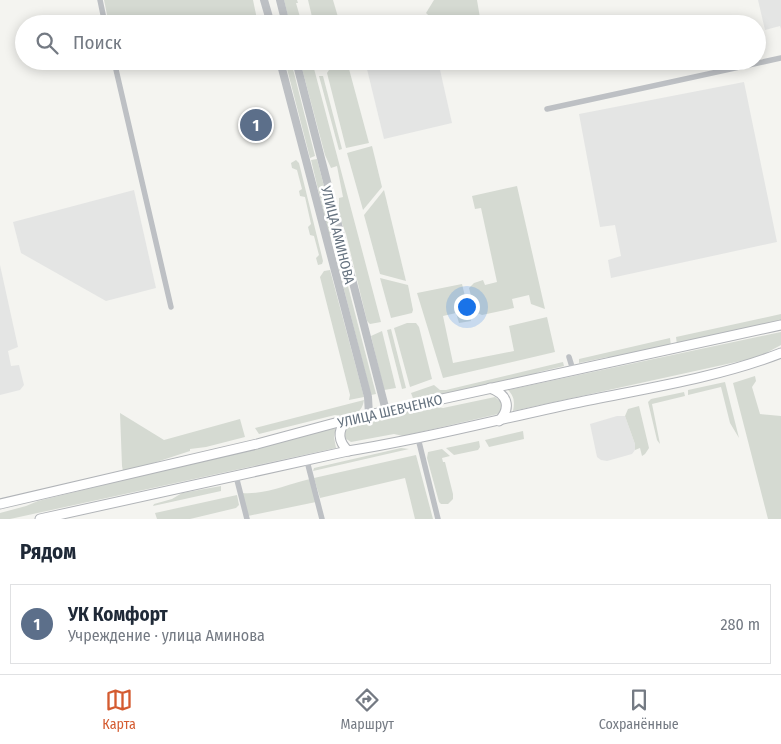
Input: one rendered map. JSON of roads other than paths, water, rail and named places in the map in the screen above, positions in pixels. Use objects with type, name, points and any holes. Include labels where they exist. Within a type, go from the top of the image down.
[{"type":"main road","name":"УЛИЦА ШЕВЧЕНКО","points":[[0,504],[257,444],[346,420],[781,326]]},
{"type":"main road","points":[[43,519],[348,451],[418,438],[631,392],[753,363],[781,353]]},
{"type":"main road","points":[[490,388],[501,394],[506,402],[506,412],[499,421]]},
{"type":"main road","points":[[346,420],[339,436],[341,443],[348,451]]},
{"type":"street","points":[[100,0],[104,15]]},
{"type":"street","points":[[264,0],[268,15]]},
{"type":"street","points":[[280,0],[284,15]]},
{"type":"street","points":[[766,61],[781,58]]},
{"type":"street","points":[[116,70],[171,307]]},
{"type":"street","name":"УЛИЦА АМИНОВА","points":[[282,70],[368,397],[369,415]]},
{"type":"street","name":"УЛИЦА АМИНОВА","points":[[298,70],[386,412]]},
{"type":"street","points":[[547,109],[726,70]]},
{"type":"street","points":[[327,244],[331,248],[336,249],[343,243]]},
{"type":"street","points":[[331,261],[347,258]]},
{"type":"street","points":[[569,357],[573,370]]},
{"type":"street","points":[[418,438],[438,519]]},
{"type":"street","points":[[307,461],[322,519]]},
{"type":"street","points":[[236,476],[247,519]]},
{"type":"place","name":"УК Комфорт","points":[[256,125]]}]
